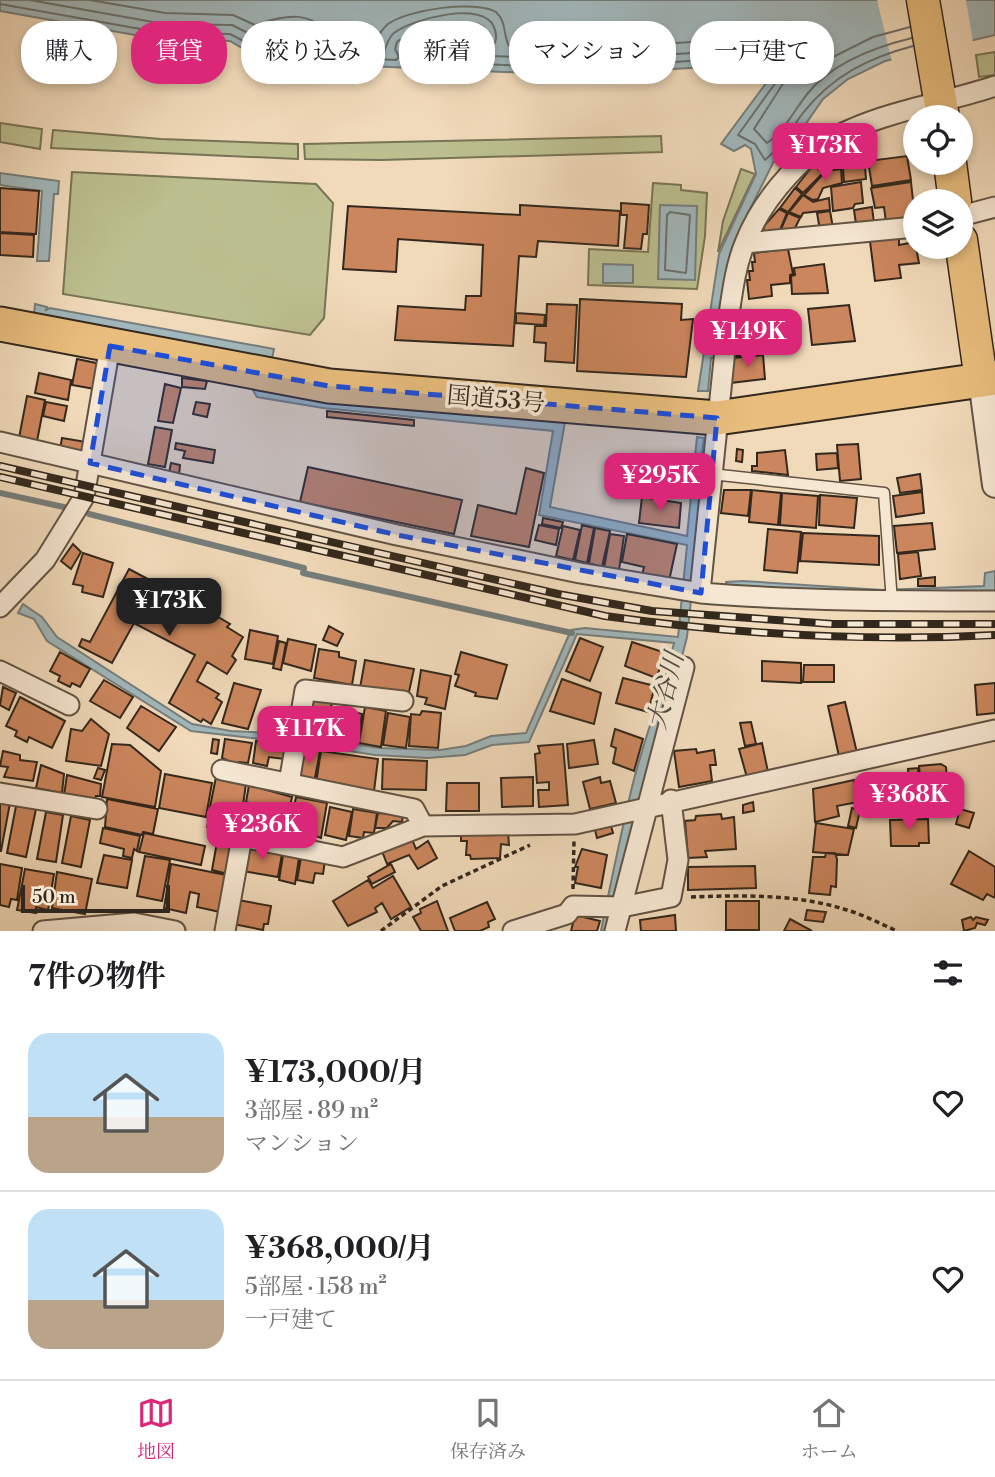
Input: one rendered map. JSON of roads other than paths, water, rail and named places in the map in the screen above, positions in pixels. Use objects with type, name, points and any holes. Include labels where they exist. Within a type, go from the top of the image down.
[{"type":"highway","name":"国道53号","points":[[0,324],[328,386],[718,418],[988,379]]},
{"type":"main road","points":[[923,0],[940,99]]},
{"type":"main road","points":[[965,259],[988,379]]},
{"type":"street","points":[[692,592],[711,474],[734,281],[744,243],[783,183],[814,150],[850,129],[940,99],[995,86]]},
{"type":"street","points":[[973,213],[995,207]]},
{"type":"street","points":[[744,243],[903,228]]},
{"type":"street","points":[[0,607],[44,560],[84,497],[110,346]]},
{"type":"street","points":[[988,379],[995,485]]},
{"type":"street","points":[[0,442],[397,534],[692,592],[892,602],[995,601]]},
{"type":"street","points":[[615,931],[614,907],[649,805],[654,774],[684,667]]},
{"type":"street","points":[[0,671],[69,705]]},
{"type":"street","points":[[289,783],[306,690],[402,701]]},
{"type":"street","points":[[225,931],[242,837],[343,856],[423,825],[575,824],[671,800],[995,730]]},
{"type":"street","points":[[222,770],[414,809],[423,825]]},
{"type":"street","points":[[0,793],[97,809]]},
{"type":"street","points":[[513,931],[567,914],[573,906],[614,907],[671,897],[678,860],[671,800]]},
{"type":"street","points":[[43,931],[134,923],[175,931]]},
{"type":"lane","points":[[711,474],[884,493],[892,602]]},
{"type":"water","points":[[0,0],[995,0],[995,35],[885,61],[848,79],[823,99],[798,135],[774,161],[747,215],[717,358],[711,358],[708,391],[698,391],[719,254],[756,174],[751,149],[745,145],[734,151],[721,144],[765,84],[834,84],[834,21],[690,21],[690,68],[676,69],[676,21],[509,21],[509,72],[495,72],[495,21],[399,21],[399,67],[385,67],[385,21],[241,21],[241,48],[227,41],[227,21],[131,21],[131,34],[117,32],[117,21],[56,21],[0,11]]},
{"type":"water","points":[[0,173],[59,181],[58,194],[54,194],[49,261],[37,261],[42,191],[0,185]]},
{"type":"water","points":[[660,205],[697,206],[695,280],[658,279]]},
{"type":"water","points":[[603,264],[633,265],[633,283],[603,283]]},
{"type":"water","name":"大谷川","points":[[35,304],[47,307],[46,310],[50,308],[274,349],[266,388],[565,422],[550,507],[687,536],[697,437],[704,438],[700,468],[705,471],[687,637],[612,931],[601,931],[620,838],[633,783],[674,643],[577,634],[529,742],[492,745],[465,755],[428,758],[375,755],[310,745],[311,738],[380,748],[440,750],[466,746],[491,736],[526,733],[571,630],[585,628],[678,637],[687,545],[539,515],[553,431],[323,408],[257,397],[251,387],[255,355],[34,315]]},
{"type":"water","points":[[995,571],[995,592],[904,595],[726,588],[726,582],[743,581],[882,590],[984,586],[985,573]]},
{"type":"water","points":[[23,604],[42,617],[57,637],[192,724],[231,731],[286,734],[285,742],[191,731],[47,641],[34,619],[18,613]]},
{"type":"waterway","points":[[0,493],[68,508]]},
{"type":"waterway","points":[[89,514],[304,568],[303,573],[572,633]]},
{"type":"railway","points":[[0,466],[558,594],[652,611],[833,624],[995,624]]},
{"type":"railway","points":[[0,477],[605,616],[702,628],[800,635],[897,638],[995,635]]}]
